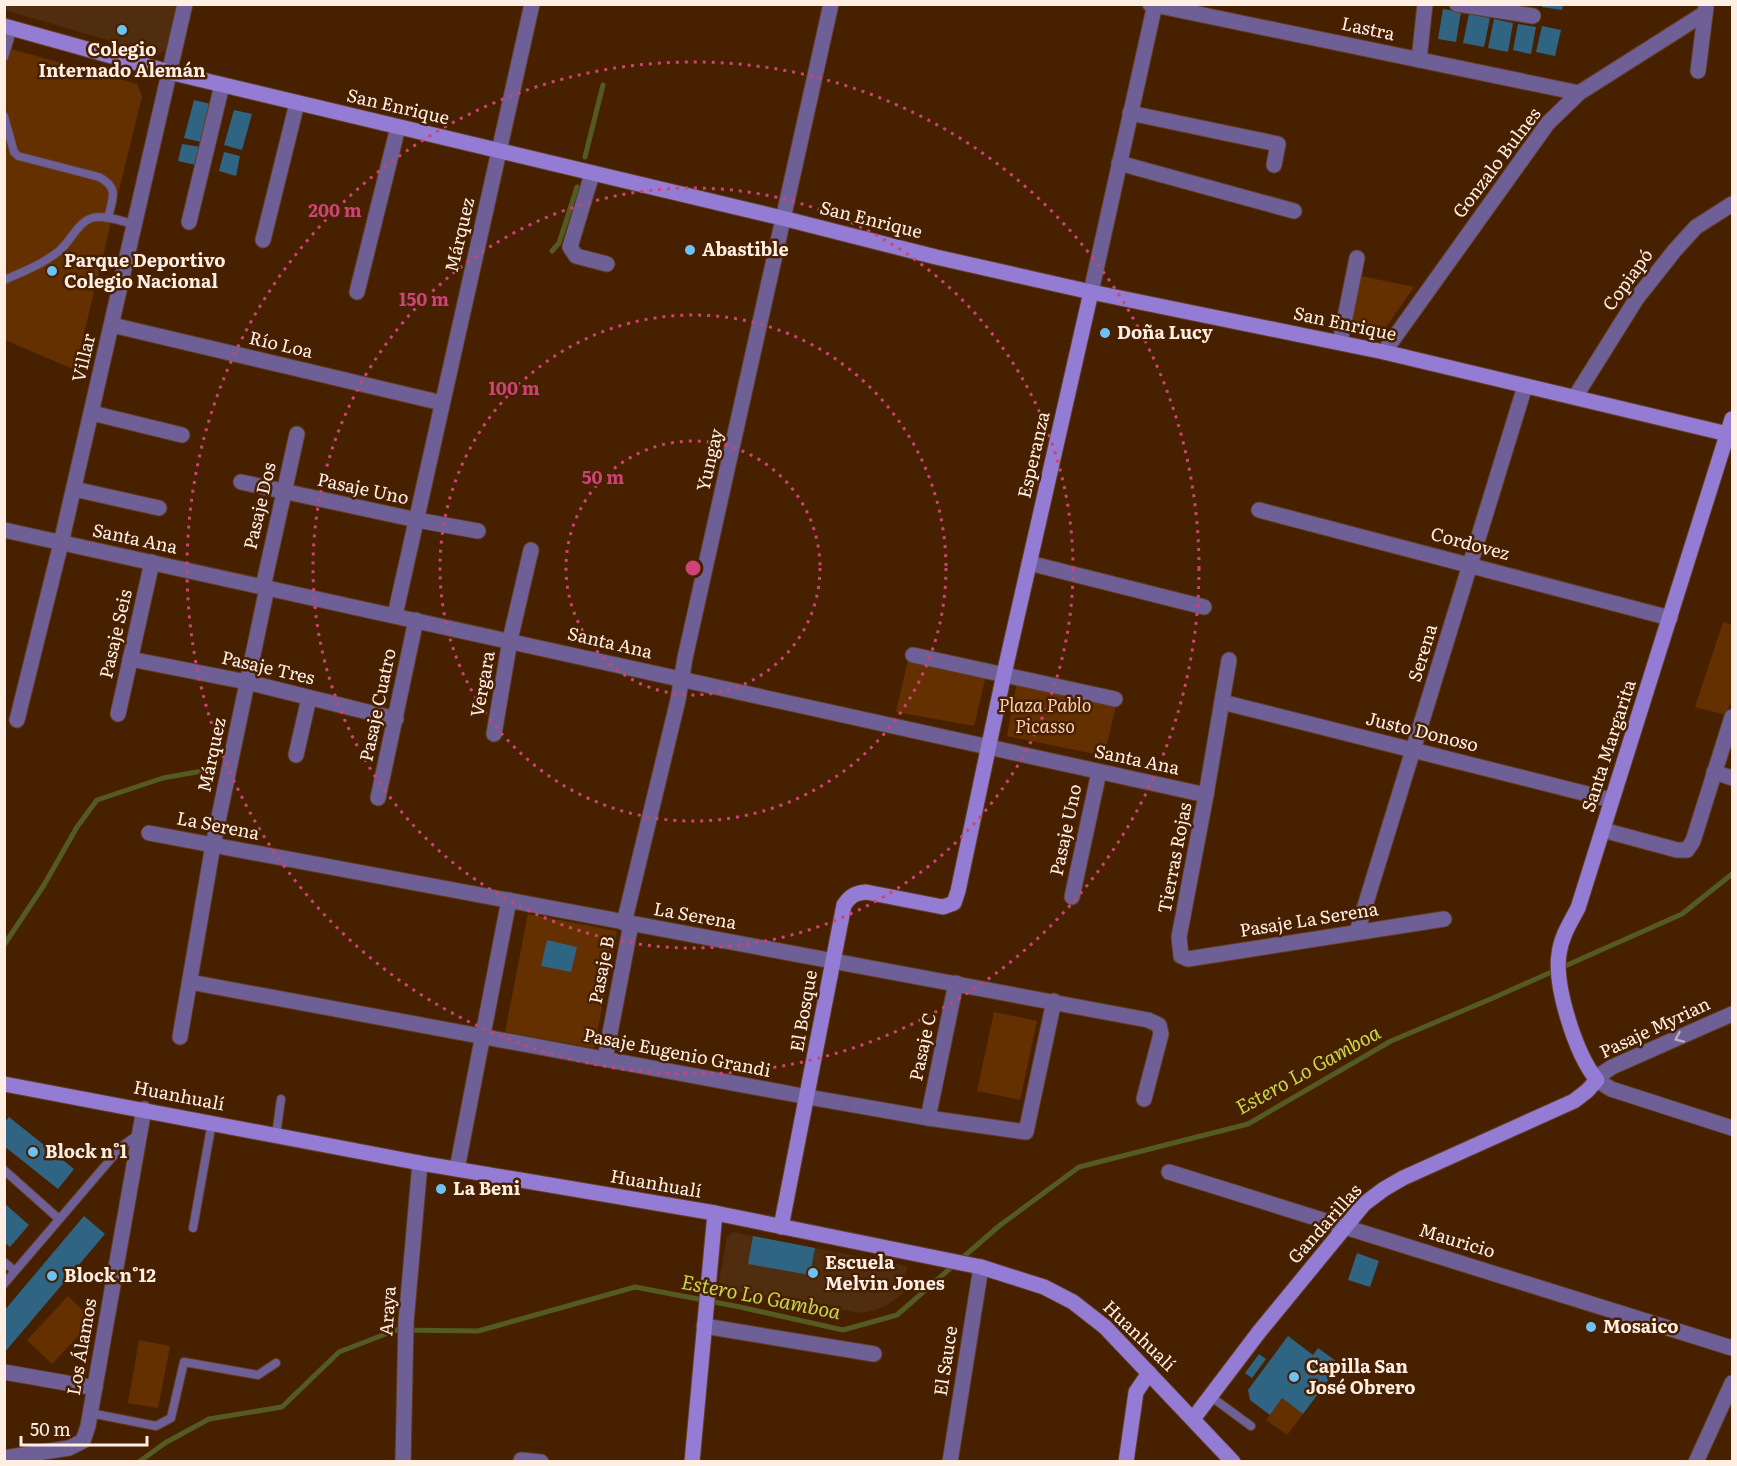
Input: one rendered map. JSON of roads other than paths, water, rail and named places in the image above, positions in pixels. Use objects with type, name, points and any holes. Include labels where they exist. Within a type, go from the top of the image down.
[{"type":"street","name":"Villar","points":[[17,720],[92,413],[186,4]]},
{"type":"street","name":"Márquez","points":[[395,615],[532,4]]},
{"type":"street","name":"Yungay","points":[[627,923],[831,4]]},
{"type":"street","points":[[1419,60],[1425,4]]},
{"type":"street","points":[[1457,4],[1533,16]]},
{"type":"street","name":"Lastra","points":[[1153,5],[1579,93]]},
{"type":"street","name":"Esperanza","points":[[943,907],[954,903],[958,891],[1153,5]]},
{"type":"street","name":"Gonzalo Bulnes","points":[[1698,71],[1706,9]]},
{"type":"street","name":"Gonzalo Bulnes","points":[[1384,352],[1548,123],[1579,93],[1706,9]]},
{"type":"street","name":"San Enrique","points":[[9,27],[169,72],[782,218],[936,257],[1091,292],[1340,342],[1575,398],[1731,429]]},
{"type":"street","points":[[189,222],[222,85]]},
{"type":"street","points":[[263,240],[297,103]]},
{"type":"street","points":[[1130,113],[1278,144],[1274,165]]},
{"type":"street","points":[[357,292],[398,128]]},
{"type":"street","points":[[1119,163],[1294,211]]},
{"type":"street","points":[[592,174],[570,247],[576,256],[607,264]]},
{"type":"street","name":"Copiapó","points":[[1575,398],[1637,298],[1675,250],[1696,227],[1732,204]]},
{"type":"street","points":[[1340,342],[1357,258]]},
{"type":"street","name":"Río Loa","points":[[112,325],[442,403]]},
{"type":"street","name":"Serena","points":[[1357,932],[1525,386]]},
{"type":"street","points":[[92,413],[182,435]]},
{"type":"street","name":"Santa Margarita","points":[[1596,1080],[1582,1058],[1559,982],[1557,967],[1559,953],[1564,934],[1578,908],[1731,429]]},
{"type":"street","name":"Pasaje Dos","points":[[265,588],[283,492],[297,434]]},
{"type":"street","name":"Pasaje Uno","points":[[241,482],[478,531]]},
{"type":"street","points":[[74,489],[159,508]]},
{"type":"street","name":"Cordovez","points":[[1259,510],[1670,618]]},
{"type":"street","name":"Santa Ana","points":[[4,530],[1206,795]]},
{"type":"street","name":"Vergara","points":[[494,734],[510,640],[531,550]]},
{"type":"street","name":"Pasaje Seis","points":[[118,714],[152,562]]},
{"type":"street","points":[[1029,563],[1204,607]]},
{"type":"street","name":"Márquez","points":[[180,1037],[213,845],[265,588]]},
{"type":"street","name":"Pasaje Cuatro","points":[[378,798],[416,620]]},
{"type":"street","points":[[913,655],[1115,699]]},
{"type":"street","name":"Pasaje Tres","points":[[130,658],[247,682],[396,719]]},
{"type":"street","name":"Tierras Rojas","points":[[1181,956],[1179,937],[1229,660]]},
{"type":"street","points":[[296,755],[309,698]]},
{"type":"street","name":"Justo Donoso","points":[[1222,702],[1611,800]]},
{"type":"street","points":[[1603,830],[1677,850],[1687,850],[1693,841],[1732,717]]},
{"type":"street","name":"Pasaje Uno","points":[[1072,897],[1099,772]]},
{"type":"street","points":[[1714,772],[1732,778]]},
{"type":"street","name":"La Serena","points":[[149,833],[1148,1020],[1159,1025],[1161,1034],[1144,1099]]},
{"type":"street","name":"El Bosque","points":[[781,1227],[844,905],[849,897],[866,892],[943,907]]},
{"type":"street","points":[[457,1169],[509,900]]},
{"type":"street","name":"Pasaje La Serena","points":[[1181,956],[1188,959],[1444,919]]},
{"type":"street","name":"Pasaje B","points":[[605,1059],[627,923]]},
{"type":"street","name":"Pasaje Eugenio Grandi","points":[[190,982],[928,1119],[1026,1132],[1054,1001]]},
{"type":"street","name":"Pasaje C","points":[[928,1119],[956,983]]},
{"type":"street","name":"Pasaje Myrian","points":[[1596,1080],[1612,1067],[1732,1014]]},
{"type":"street","points":[[1596,1080],[1611,1089],[1732,1128]]},
{"type":"street","name":"Gandarillas","points":[[1193,1419],[1258,1332],[1364,1204],[1384,1189],[1574,1101],[1596,1080]]},
{"type":"street","name":"Huanhualí","points":[[4,1084],[420,1163],[715,1214],[974,1265],[1044,1287],[1073,1302],[1105,1327],[1233,1461]]},
{"type":"street","name":"Los Álamos","points":[[4,1458],[69,1448],[82,1441],[95,1388],[144,1109]]},
{"type":"street","name":"Araya","points":[[403,1461],[406,1322],[420,1163]]},
{"type":"street","name":"Mauricio","points":[[1169,1172],[1732,1348]]},
{"type":"street","points":[[692,1461],[715,1214]]},
{"type":"street","name":"El Sauce","points":[[950,1461],[974,1265]]},
{"type":"street","points":[[704,1322],[874,1354]]},
{"type":"street","points":[[4,1372],[95,1388]]},
{"type":"street","points":[[1126,1461],[1136,1392],[1149,1373]]},
{"type":"street","points":[[1696,1461],[1732,1383]]},
{"type":"street","points":[[521,1460],[541,1461]]},
{"type":"lane","points":[[4,57],[9,27]]},
{"type":"lane","points":[[4,116],[14,153],[18,156],[99,177],[110,183],[114,189],[108,218]]},
{"type":"lane","points":[[4,280],[29,269],[59,251],[83,224],[93,218],[108,218],[134,224]]},
{"type":"lane","points":[[276,1135],[281,1099]]},
{"type":"lane","points":[[193,1228],[212,1122]]},
{"type":"lane","points":[[4,1284],[122,1146],[140,1133]]},
{"type":"lane","points":[[4,1170],[58,1219]]},
{"type":"lane","points":[[4,1262],[15,1270]]},
{"type":"lane","points":[[90,1413],[156,1426],[171,1418],[184,1362],[258,1375],[276,1363]]},
{"type":"lane","points":[[1210,1396],[1251,1426]]},
{"type":"waterway","points":[[585,157],[603,85]]},
{"type":"waterway","points":[[552,251],[559,243],[577,187]]},
{"type":"waterway","points":[[4,945],[44,885],[77,827],[97,800],[163,778],[208,770]]},
{"type":"waterway","name":"Estero Lo Gamboa","points":[[961,1259],[999,1226],[1079,1167],[1248,1124],[1391,1041],[1682,914],[1732,874]]},
{"type":"waterway","name":"Estero Lo Gamboa","points":[[139,1462],[165,1443],[209,1419],[282,1407],[339,1352],[396,1330],[478,1331],[635,1287],[843,1330],[897,1315],[954,1265]]},
{"type":"place","name":"Colegio Internado Alemán","points":[[122,30]]},
{"type":"place","name":"Abastible","points":[[690,250]]},
{"type":"place","name":"Parque Deportivo Colegio Nacional","points":[[52,271]]},
{"type":"place","name":"Doña Lucy","points":[[1105,333]]},
{"type":"place","name":"Block n°1","points":[[33,1152]]},
{"type":"place","name":"La Beni","points":[[441,1189]]},
{"type":"place","name":"Escuela Melvin Jones","points":[[813,1273]]},
{"type":"place","name":"Block n°12","points":[[52,1276]]},
{"type":"place","name":"Mosaico","points":[[1591,1327]]},
{"type":"place","name":"Capilla San José Obrero","points":[[1294,1377]]},
{"type":"park label","name":"Plaza Pablo Picasso","points":[[1045,716]]}]
